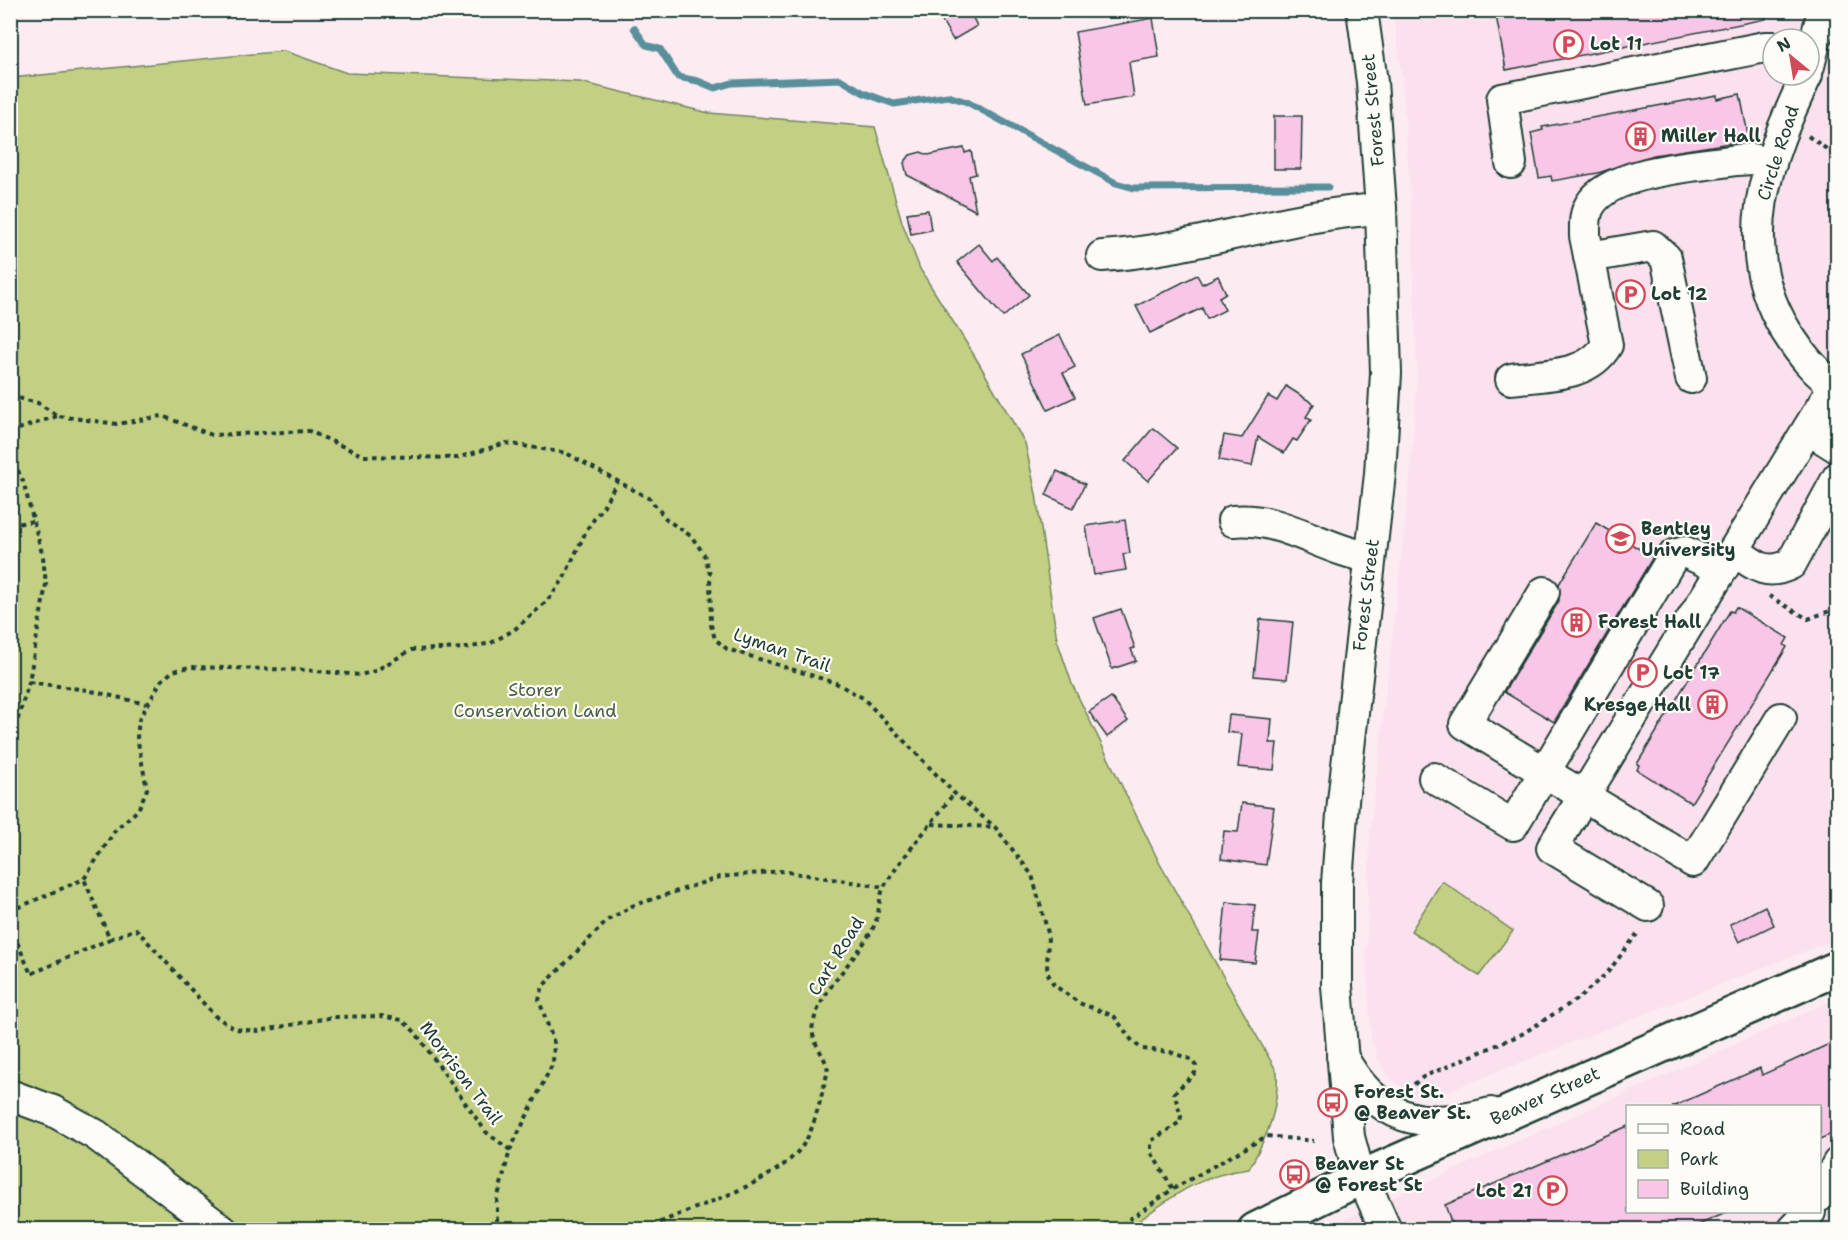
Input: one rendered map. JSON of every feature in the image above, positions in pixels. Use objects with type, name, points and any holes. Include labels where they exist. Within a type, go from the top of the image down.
[{"type":"main road","name":"Beaver Street","points":[[1255,1230],[1362,1177],[1838,968]]},
{"type":"street","name":"Forest Street","points":[[1362,10],[1372,82],[1381,209],[1386,373],[1383,438],[1338,866],[1336,959],[1341,1055],[1349,1137],[1362,1177],[1386,1230]]},
{"type":"street","name":"Circle Road","points":[[1818,27],[1823,10]]},
{"type":"street","points":[[1511,163],[1502,99],[1761,47]]},
{"type":"street","name":"Circle Road","points":[[1798,87],[1785,120],[1762,193],[1757,232],[1762,274],[1778,318],[1802,357],[1836,387]]},
{"type":"street","points":[[1511,379],[1580,370],[1599,359],[1607,345],[1589,257],[1584,219],[1590,203],[1618,182],[1634,177],[1737,160],[1752,159],[1771,164]]},
{"type":"street","points":[[1102,256],[1172,247],[1332,212],[1381,209]]},
{"type":"street","points":[[1589,257],[1653,246],[1666,258],[1691,378]]},
{"type":"street","points":[[1648,906],[1552,848],[1808,429],[1836,387]]},
{"type":"street","points":[[1808,429],[1838,448]]},
{"type":"street","points":[[1434,778],[1513,825],[1674,555],[1685,552],[1779,571],[1791,564],[1838,477]]},
{"type":"street","points":[[1233,521],[1252,520],[1272,524],[1348,553],[1370,557]]},
{"type":"street","points":[[1544,592],[1466,724],[1693,862],[1781,718]]},
{"type":"street","points":[[1341,1055],[1369,1095],[1396,1114],[1415,1119],[1460,1120],[1545,1096]]},
{"type":"street","points":[[10,1095],[53,1111],[96,1135],[222,1230]]},
{"type":"street","points":[[1821,1194],[1838,1164]]},
{"type":"path","points":[[1785,120],[1838,157]]},
{"type":"path","name":"Lyman Trail","points":[[10,396],[38,403],[58,416],[117,424],[162,416],[212,435],[309,431],[364,456],[457,458],[506,443],[566,453],[650,499],[667,520],[692,536],[704,554],[710,574],[711,625],[715,639],[728,649],[836,683],[863,698],[954,793],[995,827],[1032,875],[1048,933],[1047,972],[1054,985],[1079,1003],[1113,1016],[1142,1050],[1170,1052],[1190,1059],[1196,1066],[1194,1073],[1174,1094],[1181,1116],[1180,1122],[1151,1141],[1151,1152],[1173,1189]]},
{"type":"path","name":"Lyman Trail","points":[[10,432],[58,416]]},
{"type":"path","points":[[10,454],[23,481],[43,557],[46,584],[29,682],[10,745]]},
{"type":"path","points":[[10,911],[84,879],[109,838],[145,800],[147,789],[137,737],[139,720],[161,681],[173,671],[190,667],[305,670],[346,676],[360,675],[375,671],[411,650],[467,648],[491,643],[522,623],[546,602],[563,580],[587,529],[618,480]]},
{"type":"path","points":[[10,525],[33,521]]},
{"type":"path","points":[[1765,594],[1808,619],[1838,608]]},
{"type":"path","points":[[29,682],[87,690],[146,704]]},
{"type":"path","name":"Cart Road","points":[[644,1230],[768,1175],[787,1164],[806,1140],[828,1071],[827,1061],[813,1038],[813,1026],[826,991],[845,971],[874,927],[884,887],[954,793]]},
{"type":"path","points":[[932,824],[995,827]]},
{"type":"path","points":[[497,1230],[496,1200],[510,1150],[553,1063],[554,1042],[539,1000],[543,986],[608,920],[632,906],[720,877],[781,871],[884,887]]},
{"type":"path","points":[[10,926],[31,974],[110,939],[84,879]]},
{"type":"path","name":"Morrison Trail","points":[[110,939],[136,929],[216,1016],[235,1029],[259,1031],[333,1017],[381,1016],[402,1020],[415,1032],[486,1132],[510,1150]]},
{"type":"path","points":[[1401,1098],[1414,1083],[1424,1077],[1522,1034],[1579,998],[1608,972],[1637,934]]},
{"type":"path","points":[[1114,1230],[1173,1189],[1267,1136],[1314,1141]]},
{"type":"shaded area","name":"Bentley University","points":[[1393,11],[1838,11],[1837,939],[1428,1099],[1408,1093],[1387,1075],[1380,1064],[1371,1039],[1366,959],[1370,832],[1410,477],[1417,374],[1411,207],[1402,79]]},
{"type":"shaded area","points":[[1837,998],[1837,1229],[1323,1230],[1375,1205]]},
{"type":"green space","name":"Storer Conservation Land","points":[[284,51],[347,73],[580,82],[709,113],[875,127],[902,222],[920,269],[1025,443],[1036,494],[1057,640],[1072,684],[1160,864],[1277,1072],[1276,1099],[1271,1123],[1249,1169],[1230,1172],[1197,1183],[1169,1199],[1126,1230],[11,1230],[11,78]]},
{"type":"green space","points":[[1442,881],[1513,931],[1479,976],[1411,931]]},
{"type":"building","points":[[936,10],[969,10],[977,26],[953,40]]},
{"type":"building","name":"Lot 11","points":[[1495,10],[1765,10],[1766,19],[1506,70]]},
{"type":"building","points":[[1153,18],[1159,57],[1129,62],[1134,97],[1087,105],[1075,32]]},
{"type":"building","name":"Miller Hall","points":[[1740,94],[1749,140],[1654,155],[1598,173],[1552,181],[1551,176],[1539,178],[1531,133],[1543,130],[1542,127],[1717,95],[1717,99]]},
{"type":"building","points":[[1274,116],[1302,116],[1301,169],[1274,169]]},
{"type":"building","points":[[964,148],[965,153],[971,151],[976,174],[969,176],[976,211],[907,175],[904,163],[910,155],[921,152],[928,155]]},
{"type":"building","points":[[928,210],[931,230],[911,234],[907,213]]},
{"type":"building","points":[[979,244],[993,261],[997,257],[1029,295],[1003,317],[957,262]]},
{"type":"building","points":[[1197,275],[1202,284],[1218,276],[1226,293],[1219,297],[1225,310],[1207,319],[1202,308],[1150,333],[1136,306]]},
{"type":"building","points":[[1060,335],[1075,367],[1063,373],[1075,397],[1048,410],[1021,354]]},
{"type":"building","points":[[1286,386],[1314,404],[1306,417],[1311,420],[1297,441],[1293,439],[1284,453],[1258,437],[1252,466],[1219,460],[1224,435],[1242,438],[1268,396],[1277,401]]},
{"type":"building","points":[[1153,428],[1177,448],[1148,481],[1125,461]]},
{"type":"building","points":[[1057,471],[1085,484],[1073,508],[1046,495]]},
{"type":"building","points":[[1125,520],[1130,553],[1123,554],[1126,570],[1094,575],[1086,526]]},
{"type":"building","name":"Forest Hall","points":[[1596,523],[1653,557],[1554,722],[1504,692],[1559,601],[1559,584]]},
{"type":"building","name":"Kresge Hall","points":[[1736,607],[1788,638],[1784,645],[1787,647],[1691,803],[1637,770],[1639,765],[1637,764],[1730,611],[1733,612]]},
{"type":"building","points":[[1121,609],[1135,648],[1131,649],[1136,661],[1112,669],[1094,618]]},
{"type":"building","points":[[1260,619],[1293,622],[1287,679],[1254,676]]},
{"type":"building","points":[[1111,697],[1128,721],[1107,737],[1089,712]]},
{"type":"building","points":[[1229,715],[1272,719],[1270,743],[1277,743],[1274,770],[1238,767],[1242,734],[1227,732]]},
{"type":"building","points":[[1242,803],[1274,807],[1266,865],[1221,859],[1224,831],[1238,832]]},
{"type":"building","points":[[1226,902],[1255,905],[1252,932],[1259,932],[1255,963],[1220,960]]},
{"type":"building","points":[[1765,906],[1774,925],[1739,942],[1730,924]]},
{"type":"building","points":[[1838,1040],[1838,1131],[1821,1139],[1821,1105],[1677,1105],[1760,1068],[1762,1075]]},
{"type":"building","name":"Lot 21","points":[[1626,1127],[1626,1213],[1726,1213],[1687,1230],[1454,1230],[1445,1205]]},
{"type":"waterway","points":[[634,28],[646,45],[660,49],[678,77],[698,81],[715,88],[732,83],[840,79],[864,93],[894,104],[948,96],[967,102],[1116,183],[1134,188],[1328,187]]},
{"type":"place","name":"Lot 11","points":[[1569,44]]},
{"type":"place","name":"Miller Hall","points":[[1640,136]]},
{"type":"place","name":"Lot 12","points":[[1630,294]]},
{"type":"place","name":"Bentley University","points":[[1620,539]]},
{"type":"place","name":"Forest Hall","points":[[1577,622]]},
{"type":"place","name":"Lot 17","points":[[1642,673]]},
{"type":"place","name":"Kresge Hall","points":[[1712,705]]},
{"type":"place","name":"Forest St. @ Beaver St.","points":[[1333,1102]]},
{"type":"place","name":"Beaver St @ Forest St","points":[[1294,1174]]},
{"type":"place","name":"Lot 21","points":[[1553,1191]]}]
